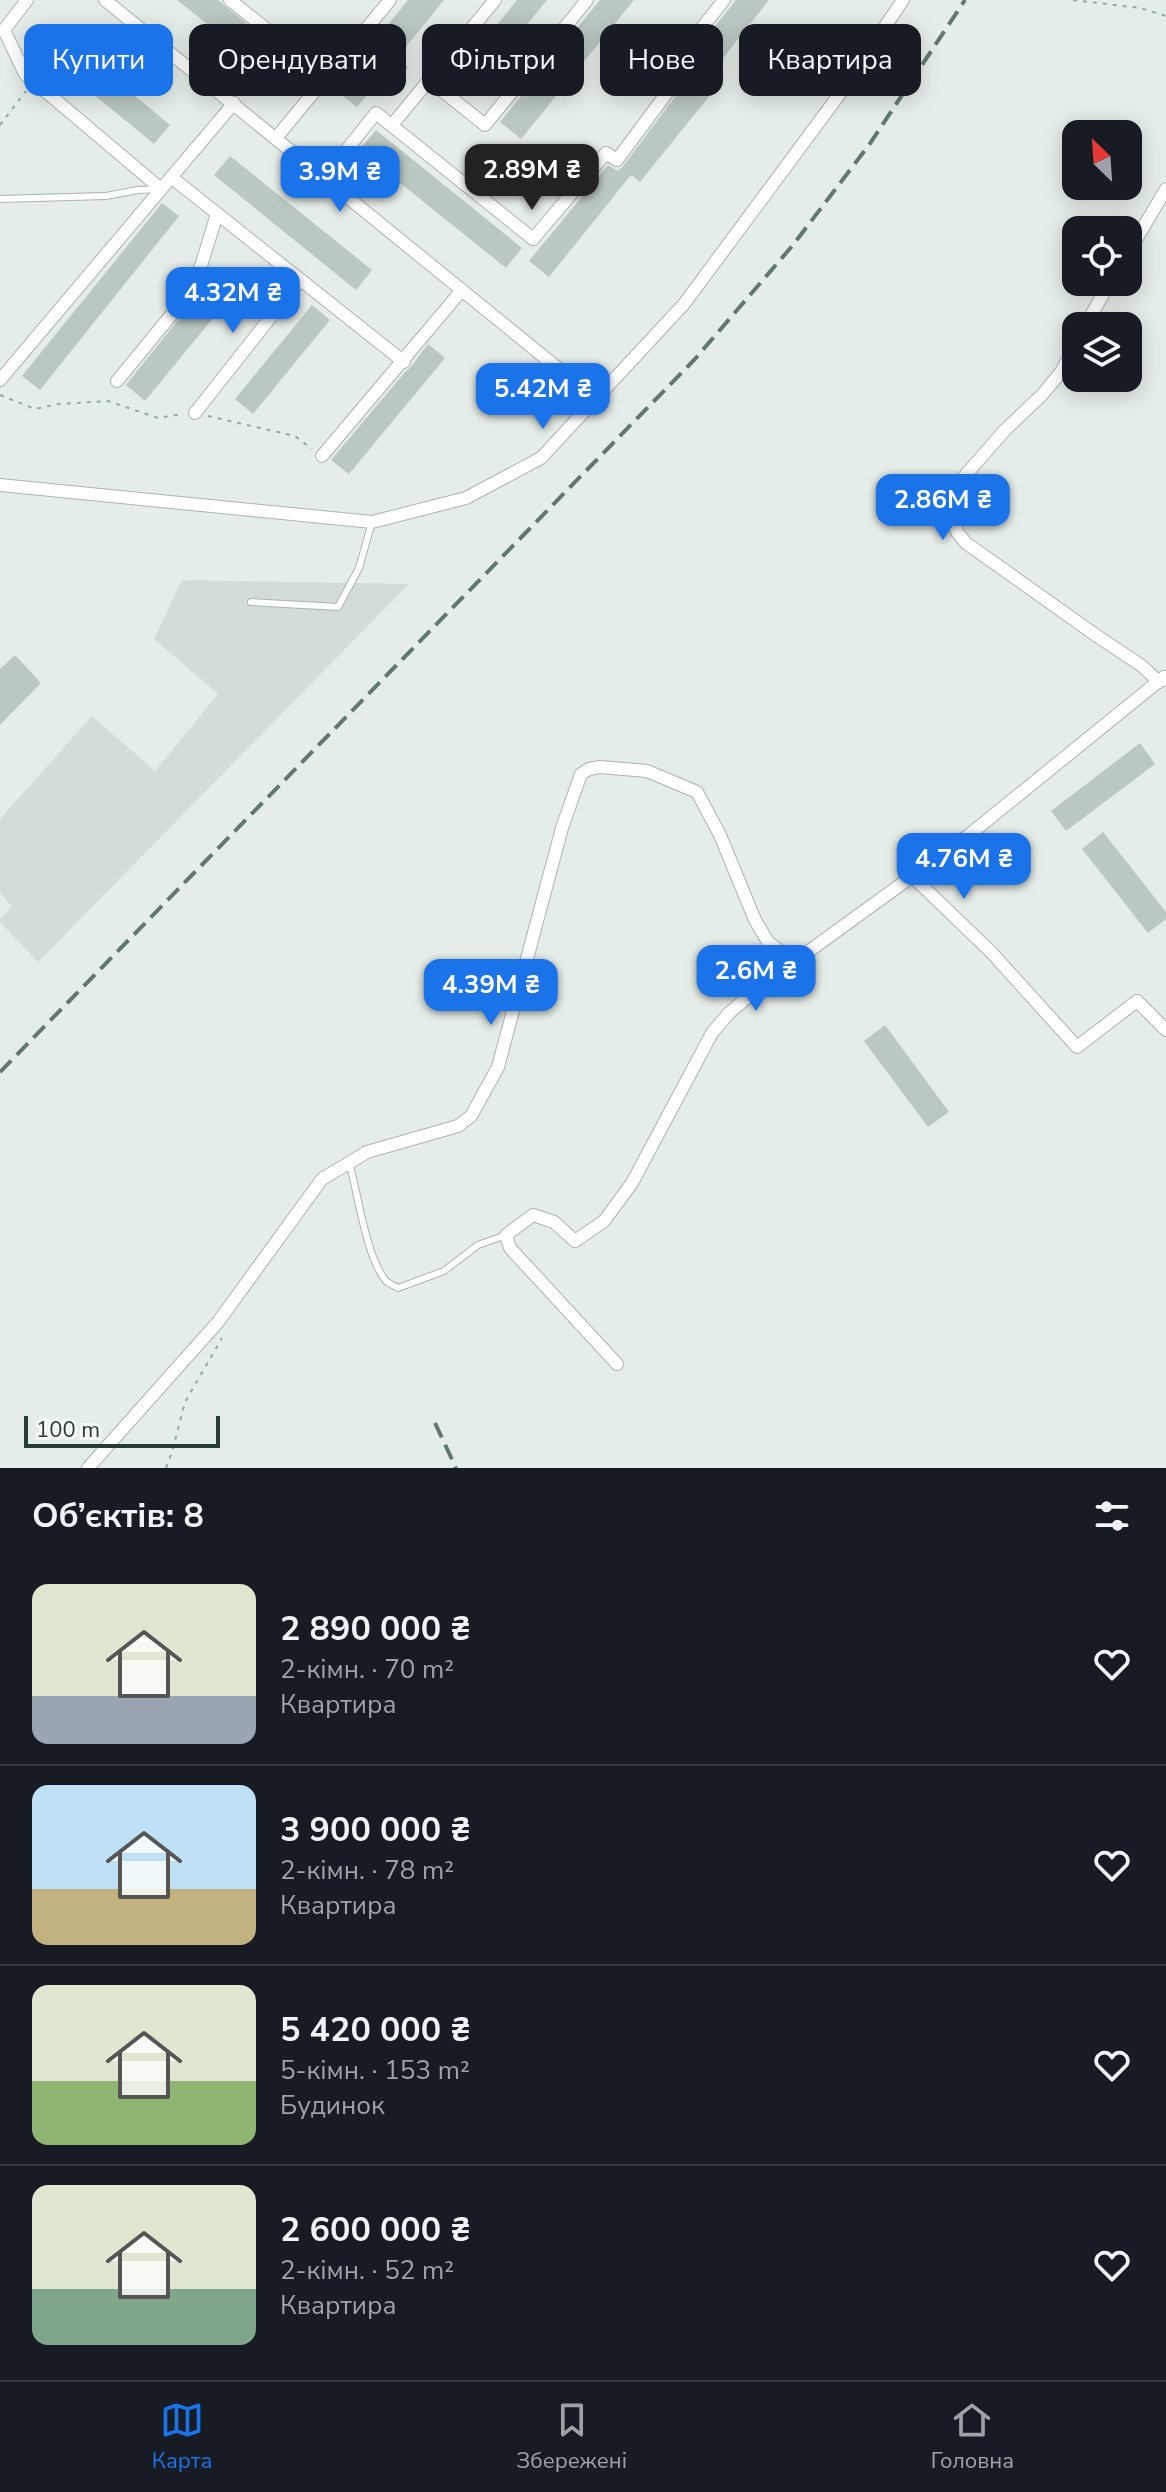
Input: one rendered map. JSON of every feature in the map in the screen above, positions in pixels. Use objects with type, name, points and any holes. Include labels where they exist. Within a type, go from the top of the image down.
[{"type":"street","points":[[24,72],[2,28],[27,0]]},
{"type":"street","points":[[230,0],[260,24]]},
{"type":"street","points":[[370,24],[390,0]]},
{"type":"street","points":[[475,24],[495,0]]},
{"type":"street","points":[[567,24],[587,0]]},
{"type":"street","points":[[324,178],[376,113],[533,239],[606,153],[617,160],[690,62],[681,54],[724,0]]},
{"type":"street","points":[[0,485],[372,522],[466,498],[541,458],[684,304],[836,99],[903,0]]},
{"type":"street","points":[[108,1],[597,400]]},
{"type":"street","points":[[392,125],[422,89]]},
{"type":"street","points":[[52,96],[161,189]]},
{"type":"street","points":[[276,138],[310,96]]},
{"type":"street","points":[[449,96],[485,125],[509,96]]},
{"type":"street","points":[[0,380],[234,103]]},
{"type":"street","points":[[171,177],[404,362]]},
{"type":"street","points":[[1142,229],[1166,189]]},
{"type":"street","points":[[117,381],[182,302],[201,266],[217,214]]},
{"type":"street","points":[[195,413],[300,280]]},
{"type":"street","points":[[322,456],[462,290]]},
{"type":"street","points":[[617,1364],[510,1248],[506,1235],[533,1215],[554,1222],[575,1241],[604,1221],[632,1183],[712,1033],[729,1013],[798,958],[969,835],[1164,679],[1097,636],[966,543],[957,532],[952,505],[954,491],[1005,430],[1042,395],[1062,370]]},
{"type":"street","points":[[88,1468],[218,1322],[322,1179],[367,1152],[458,1126],[471,1116],[498,1067],[562,828],[581,774],[589,769],[620,767],[647,771],[697,792],[768,942],[781,952],[798,958]]},
{"type":"street","points":[[912,876],[991,952],[1077,1047],[1137,1001],[1166,1030]]},
{"type":"lane","points":[[0,199],[106,196],[161,189]]},
{"type":"lane","points":[[251,602],[338,607],[359,568],[372,522]]},
{"type":"lane","points":[[349,1162],[376,1262],[388,1282],[398,1288],[444,1271],[478,1245],[506,1235]]},
{"type":"path","points":[[1073,0],[1140,8],[1166,16]]},
{"type":"path","points":[[0,125],[24,94]]},
{"type":"path","points":[[0,395],[35,409],[58,404],[108,401],[158,418],[195,413],[295,436],[322,456]]},
{"type":"path","points":[[166,1468],[185,1402],[223,1336]]},
{"type":"shaded area","points":[[182,580],[409,584],[38,962],[0,922],[12,906],[0,893],[0,819],[92,716],[155,771],[218,694],[154,639]]},
{"type":"building","points":[[177,0],[218,0],[247,24],[207,24]]},
{"type":"building","points":[[408,0],[444,0],[406,47],[406,24],[389,24]]},
{"type":"building","points":[[517,0],[547,0],[527,24],[498,24]]},
{"type":"building","points":[[600,0],[634,0],[614,24],[600,24],[600,42],[584,62],[584,24],[580,24]]},
{"type":"building","points":[[736,0],[769,0],[750,24],[739,24],[739,38],[723,58],[723,24],[717,24]]},
{"type":"building","points":[[96,96],[135,96],[170,125],[154,144]]},
{"type":"building","points":[[343,96],[366,96],[357,107]]},
{"type":"building","points":[[521,96],[556,96],[521,139],[500,122]]},
{"type":"building","points":[[676,96],[709,96],[640,182],[631,175],[549,277],[529,261],[608,165],[618,171]]},
{"type":"building","points":[[376,130],[522,248],[506,268],[359,150]]},
{"type":"building","points":[[230,156],[372,270],[356,290],[214,175]]},
{"type":"building","points":[[162,203],[179,216],[40,390],[22,376]]},
{"type":"building","points":[[202,290],[223,306],[145,401],[126,385]]},
{"type":"building","points":[[312,305],[330,320],[253,414],[235,399]]},
{"type":"building","points":[[428,344],[445,358],[349,474],[331,460]]},
{"type":"building","points":[[15,655],[41,683],[0,725],[0,669]]},
{"type":"building","points":[[1140,743],[1155,764],[1066,831],[1051,811]]},
{"type":"building","points":[[1103,832],[1166,912],[1166,919],[1148,933],[1082,849]]},
{"type":"building","points":[[885,1025],[949,1112],[928,1127],[864,1041]]},
{"type":"railway","points":[[0,1072],[695,359],[793,245],[869,145],[965,0]]},
{"type":"railway","points":[[435,1423],[456,1468]]}]
